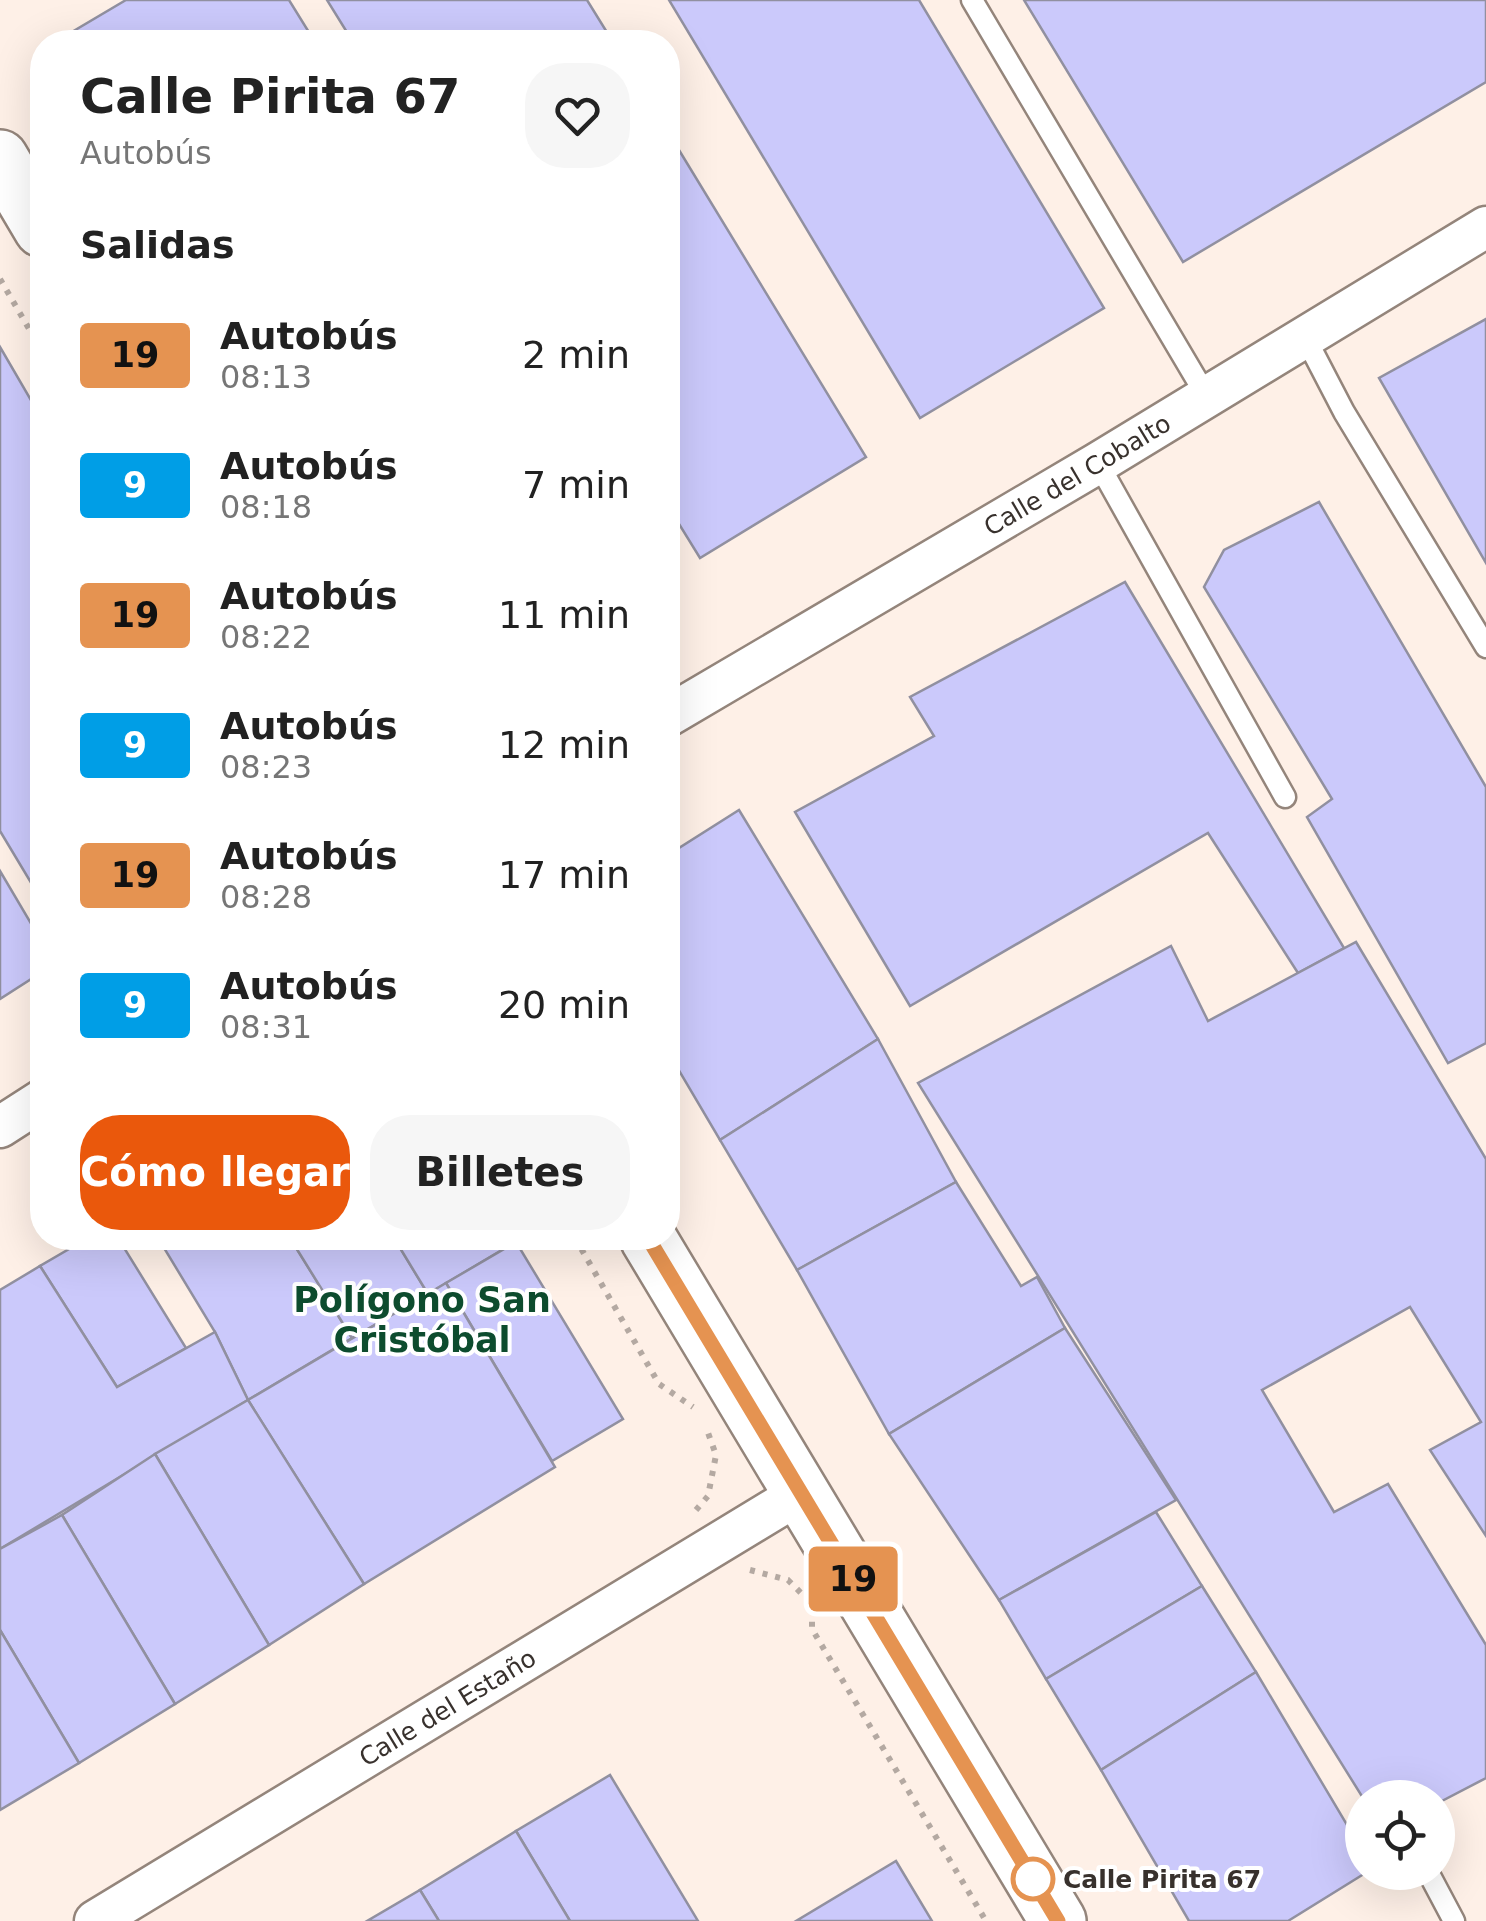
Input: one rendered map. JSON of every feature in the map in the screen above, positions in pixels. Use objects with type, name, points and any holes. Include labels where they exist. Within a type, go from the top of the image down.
[{"type":"street","points":[[0,158],[30,209]]},
{"type":"street","name":"Calle del Cobalto","points":[[680,709],[1098,463],[1486,227]]},
{"type":"street","points":[[0,1128],[30,1108]]},
{"type":"street","points":[[655,1250],[1058,1921]]},
{"type":"street","name":"Calle del Estaño","points":[[95,1921],[801,1493]]},
{"type":"lane","points":[[972,0],[1206,397]]},
{"type":"lane","points":[[1304,337],[1344,412],[1486,646]]},
{"type":"lane","points":[[1098,463],[1284,797]]},
{"type":"lane","points":[[1438,1890],[1454,1921]]},
{"type":"path","points":[[0,279],[30,330]]},
{"type":"path","points":[[582,1250],[659,1384],[692,1406],[704,1422],[716,1455],[708,1496],[684,1523]]},
{"type":"path","points":[[736,1573],[751,1569],[788,1580],[812,1604],[812,1629],[986,1921]]},
{"type":"building","points":[[126,0],[289,0],[308,30],[75,30]]},
{"type":"building","points":[[327,0],[587,0],[606,30],[346,30]]},
{"type":"building","points":[[669,0],[919,0],[1104,308],[920,418]]},
{"type":"building","points":[[1024,0],[1486,0],[1486,82],[1183,262]]},
{"type":"building","points":[[680,152],[866,457],[700,558],[680,526]]},
{"type":"building","points":[[1486,319],[1486,563],[1379,378]]},
{"type":"building","points":[[0,347],[30,398],[30,881],[0,831]]},
{"type":"building","points":[[1319,502],[1486,787],[1486,1043],[1448,1063],[1307,817],[1332,799],[1204,587],[1224,550]]},
{"type":"building","points":[[1125,582],[1344,948],[1298,973],[1208,833],[910,1006],[795,812],[934,736],[910,697]]},
{"type":"building","points":[[739,810],[878,1039],[720,1140],[680,1072],[680,847]]},
{"type":"building","points":[[0,871],[30,922],[30,980],[0,999]]},
{"type":"building","points":[[1356,942],[1486,1159],[1486,1536],[1430,1450],[1481,1422],[1410,1307],[1262,1390],[1334,1512],[1388,1484],[1486,1645],[1486,1778],[1455,1794],[1455,1780],[1352,1780],[918,1083],[1171,946],[1208,1021]]},
{"type":"building","points":[[878,1039],[956,1182],[797,1270],[720,1140]]},
{"type":"building","points":[[956,1182],[1021,1286],[1037,1277],[1065,1328],[889,1434],[797,1270]]},
{"type":"building","points":[[67,1250],[125,1250],[186,1348],[117,1387],[40,1266]]},
{"type":"building","points":[[165,1250],[297,1250],[352,1338],[248,1400],[215,1332]]},
{"type":"building","points":[[297,1250],[401,1250],[428,1294],[352,1338]]},
{"type":"building","points":[[401,1250],[502,1250],[428,1294]]},
{"type":"building","points":[[502,1250],[521,1250],[623,1419],[552,1461],[446,1283]]},
{"type":"building","points":[[40,1266],[117,1387],[215,1332],[248,1400],[0,1549],[0,1290]]},
{"type":"building","points":[[446,1283],[555,1467],[364,1584],[248,1400]]},
{"type":"building","points":[[1065,1328],[1176,1500],[999,1600],[889,1434]]},
{"type":"building","points":[[248,1400],[364,1584],[269,1645],[155,1454]]},
{"type":"building","points":[[155,1454],[269,1645],[175,1704],[62,1515]]},
{"type":"building","points":[[1156,1512],[1202,1586],[1046,1679],[999,1600]]},
{"type":"building","points":[[62,1515],[175,1704],[79,1763],[0,1630],[0,1549]]},
{"type":"building","points":[[1202,1586],[1256,1672],[1101,1770],[1046,1679]]},
{"type":"building","points":[[0,1630],[79,1763],[0,1810]]},
{"type":"building","points":[[1256,1672],[1345,1821],[1345,1886],[1288,1921],[1189,1921],[1101,1770]]},
{"type":"building","points":[[610,1775],[698,1921],[570,1921],[516,1831]]},
{"type":"building","points":[[516,1831],[570,1921],[439,1921],[420,1890]]},
{"type":"building","points":[[896,1861],[932,1921],[796,1921]]},
{"type":"building","points":[[420,1890],[439,1921],[367,1921]]},
{"type":"bus line","name":"19","points":[[655,1250],[1058,1921]]},
{"type":"place","name":"Calle Pirita 67","points":[[1033,1879]]},
{"type":"district","name":"Polígono San Cristóbal","points":[[422,1320]]}]
